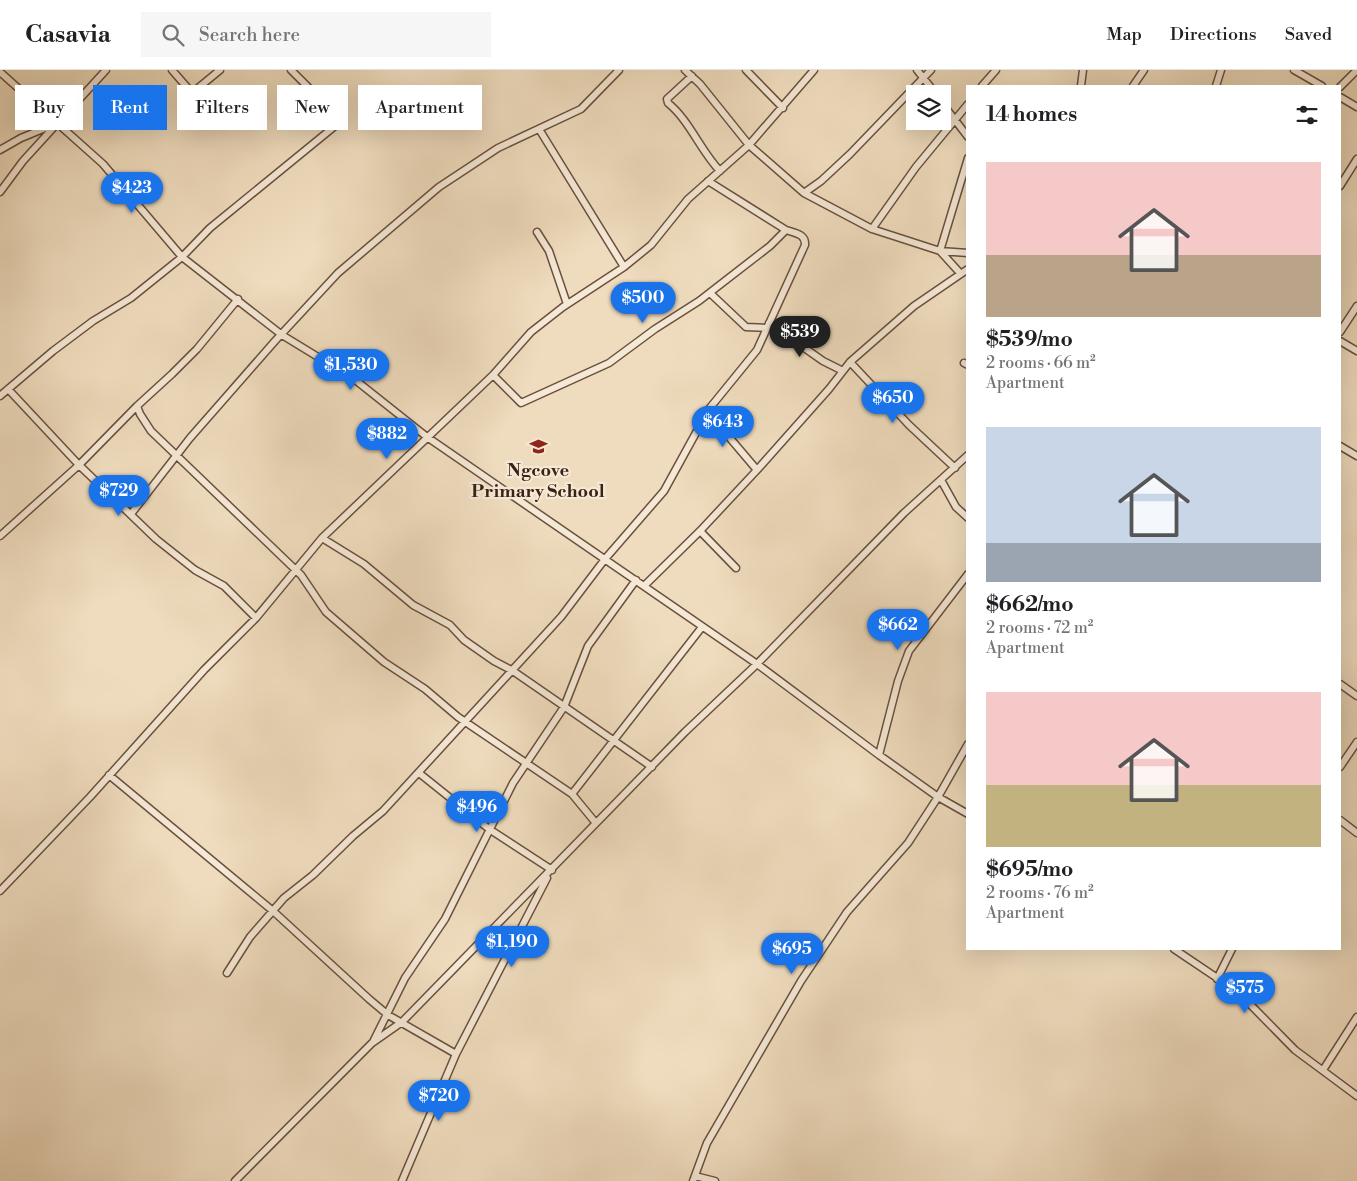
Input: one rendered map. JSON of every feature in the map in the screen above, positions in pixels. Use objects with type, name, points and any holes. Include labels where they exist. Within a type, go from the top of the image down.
[{"type":"street","points":[[83,94],[106,70]]},
{"type":"street","points":[[172,70],[192,93],[220,70]]},
{"type":"street","points":[[0,396],[53,351],[105,313],[131,298],[182,257],[210,228],[335,126],[337,121],[336,115],[291,70]]},
{"type":"street","points":[[131,514],[176,455],[275,341],[282,336],[338,273],[439,187],[484,156],[581,109],[619,70]]},
{"type":"street","points":[[685,70],[749,145],[804,193],[872,229],[940,251],[966,253]]},
{"type":"street","points":[[746,70],[783,108]]},
{"type":"street","points":[[0,891],[204,670],[256,618],[322,538],[493,375],[531,332],[567,304],[624,267],[651,245],[688,199],[749,145],[814,70]]},
{"type":"street","points":[[918,70],[929,85]]},
{"type":"street","points":[[804,193],[821,181],[850,154],[930,70]]},
{"type":"street","points":[[984,85],[996,70]]},
{"type":"street","points":[[1081,85],[1084,70]]},
{"type":"street","points":[[1134,85],[1144,70]]},
{"type":"street","points":[[1216,85],[1222,70]]},
{"type":"street","points":[[1295,70],[1320,85]]},
{"type":"street","points":[[1341,86],[1357,70]]},
{"type":"street","points":[[0,72],[15,86]]},
{"type":"street","points":[[692,76],[667,99],[668,103],[678,111],[708,158],[720,171]]},
{"type":"street","points":[[1341,98],[1355,106],[1357,113]]},
{"type":"street","points":[[872,229],[916,167],[966,106]]},
{"type":"street","points":[[951,114],[966,134]]},
{"type":"street","points":[[540,129],[624,267]]},
{"type":"street","points":[[0,150],[40,130]]},
{"type":"street","points":[[0,192],[50,130]]},
{"type":"street","points":[[64,130],[103,164],[182,257],[238,299],[282,336],[354,379],[427,437],[757,664],[938,797],[966,813]]},
{"type":"street","points":[[1341,184],[1357,159]]},
{"type":"street","points":[[940,251],[966,165]]},
{"type":"street","points":[[227,973],[250,937],[284,898],[313,875],[353,836],[383,811],[513,672],[561,617],[605,559],[664,491],[707,411],[757,350],[806,245],[805,239],[801,234],[786,230],[708,181]]},
{"type":"street","points":[[493,375],[517,400],[524,403],[609,363],[710,292],[786,230]]},
{"type":"street","points":[[537,232],[549,251],[567,304]]},
{"type":"street","points":[[940,251],[960,273]]},
{"type":"street","points":[[644,586],[700,531],[757,470],[850,362],[914,306],[966,270]]},
{"type":"street","points":[[710,292],[746,327],[768,325],[843,371]]},
{"type":"street","points":[[0,536],[79,465],[192,354],[238,299]]},
{"type":"street","points":[[1341,330],[1357,306]]},
{"type":"street","points":[[1341,342],[1357,351]]},
{"type":"street","points":[[850,362],[909,425],[954,468]]},
{"type":"street","points":[[8,389],[79,465],[156,539],[194,570],[233,593],[256,618]]},
{"type":"street","points":[[137,406],[145,423],[176,455],[301,575],[326,612],[384,662],[426,689],[458,717],[572,794],[595,822]]},
{"type":"street","points":[[707,411],[757,470]]},
{"type":"street","points":[[1341,447],[1357,456]]},
{"type":"street","points":[[235,1181],[372,1043],[402,1022],[493,926],[551,871],[595,822],[757,664],[904,513],[966,457]]},
{"type":"street","points":[[941,480],[956,507],[966,516]]},
{"type":"street","points":[[700,531],[736,568]]},
{"type":"street","points":[[322,538],[364,564],[413,605],[450,625],[464,640],[494,661],[652,766]]},
{"type":"street","points":[[879,755],[898,681],[910,651],[966,577]]},
{"type":"street","points":[[372,1043],[388,1015],[405,978],[445,919],[513,783],[564,707],[588,646],[636,580]]},
{"type":"street","points":[[572,794],[616,741],[702,627]]},
{"type":"street","points":[[1341,685],[1357,696]]},
{"type":"street","points":[[1341,766],[1356,746]]},
{"type":"street","points":[[716,1181],[694,1179],[707,1143],[801,981],[847,912],[908,843],[938,797],[966,748]]},
{"type":"street","points":[[420,773],[489,829],[551,871]]},
{"type":"street","points":[[109,775],[273,910],[388,1015],[456,1054]]},
{"type":"street","points":[[1341,821],[1357,832]]},
{"type":"street","points":[[402,1181],[456,1054],[551,871]]},
{"type":"street","points":[[1175,950],[1238,992],[1295,1050],[1357,1096]]},
{"type":"street","points":[[1217,979],[1232,950]]},
{"type":"street","points":[[1322,1070],[1357,1017]]},
{"type":"place","name":"Ngcove Primary School","points":[[538,447]]}]
